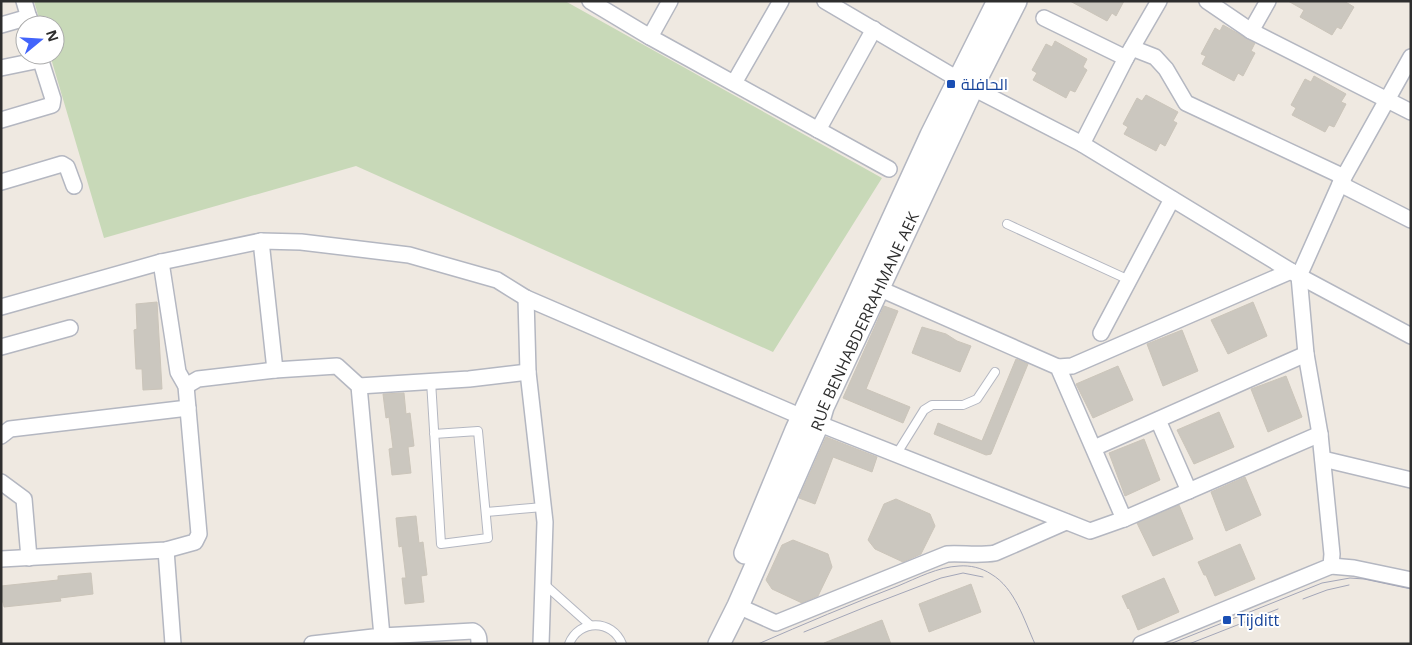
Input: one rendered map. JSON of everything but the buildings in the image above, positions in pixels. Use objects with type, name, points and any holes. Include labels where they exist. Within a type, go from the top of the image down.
[{"type":"main road","name":"RUE BENHABDERRAHMANE AEK","points":[[719,644],[738,606],[810,420],[823,407],[878,288],[965,84],[998,1]]},
{"type":"main road","name":"RUE BENHABDERRAHMANE AEK","points":[[707,644],[810,420],[931,135],[1016,1]]},
{"type":"street","points":[[24,1],[28,15]]},
{"type":"street","points":[[590,1],[650,37],[889,169]]},
{"type":"street","points":[[650,37],[670,1]]},
{"type":"street","points":[[734,83],[782,1]]},
{"type":"street","points":[[825,1],[965,84],[1082,144],[1295,274],[1411,336]]},
{"type":"street","points":[[1082,144],[1129,53],[1159,1]]},
{"type":"street","points":[[1207,1],[1251,31],[1411,112]]},
{"type":"street","points":[[1251,31],[1268,1]]},
{"type":"street","points":[[1044,18],[1129,53],[1155,57],[1166,69],[1186,104],[1342,181],[1411,220]]},
{"type":"street","points":[[1,24],[15,23]]},
{"type":"street","points":[[818,130],[874,29]]},
{"type":"street","points":[[1331,566],[1332,554],[1320,434],[1295,274],[1342,181],[1411,57]]},
{"type":"street","points":[[1,68],[15,64]]},
{"type":"street","points":[[1,120],[52,105],[53,99],[42,65]]},
{"type":"street","points":[[1,182],[62,164],[67,167],[74,186]]},
{"type":"street","points":[[1101,334],[1172,199]]},
{"type":"street","points":[[261,241],[275,370]]},
{"type":"street","points":[[1,308],[161,262],[261,241],[300,242],[409,255],[497,280],[526,298],[810,420],[1090,531],[1124,519],[1320,434]]},
{"type":"street","points":[[1,559],[166,550],[195,542],[199,534],[186,386],[178,372],[161,262]]},
{"type":"street","points":[[878,288],[1058,367],[1072,366],[1295,274]]},
{"type":"street","points":[[526,298],[528,372],[545,522],[541,644]]},
{"type":"street","points":[[1,347],[70,328]]},
{"type":"street","points":[[1094,448],[1306,354]]},
{"type":"street","points":[[186,386],[198,379],[275,370],[337,366],[359,386],[382,636]]},
{"type":"street","points":[[1058,367],[1124,519]]},
{"type":"street","points":[[359,386],[469,379],[528,372]]},
{"type":"street","points":[[1,436],[10,429],[188,408]]},
{"type":"street","points":[[1158,420],[1189,491]]},
{"type":"street","points":[[1323,460],[1411,480]]},
{"type":"street","points":[[1,482],[24,499],[30,558]]},
{"type":"street","points":[[738,606],[776,623],[946,554],[984,555],[995,553],[1066,522]]},
{"type":"street","points":[[166,550],[173,644]]},
{"type":"street","points":[[1141,644],[1331,566],[1354,568],[1411,580]]},
{"type":"street","points":[[312,644],[382,636],[473,631],[477,633],[479,644]]},
{"type":"lane","points":[[1007,224],[1129,280]]},
{"type":"lane","points":[[896,455],[924,410],[932,405],[963,405],[977,399],[995,372]]},
{"type":"lane","points":[[431,381],[434,434],[441,544],[488,538],[478,431],[434,434]]},
{"type":"lane","points":[[486,512],[543,507]]},
{"type":"lane","points":[[543,583],[590,625]]},
{"type":"lane","points":[[570,644],[575,634],[582,628],[590,625],[600,625],[608,628],[616,634],[622,644]]},
{"type":"green space","points":[[34,1],[565,1],[882,178],[773,352],[356,166],[104,238],[53,65],[65,65],[65,15],[38,15]]},
{"type":"tram line","points":[[758,644],[928,573],[943,568],[963,566],[976,567],[987,572],[1006,587],[1018,605],[1035,644]]},
{"type":"tram line","points":[[804,632],[941,578],[963,573],[983,577]]},
{"type":"tram line","points":[[1170,644],[1322,583],[1350,578],[1364,579],[1411,589]]},
{"type":"tram line","points":[[1303,599],[1327,590],[1349,585]]},
{"type":"tram line","points":[[1189,644],[1278,609]]},
{"type":"place","name":"الحافلة","points":[[951,84]]},
{"type":"place","name":"Tijditt","points":[[1227,620]]}]
